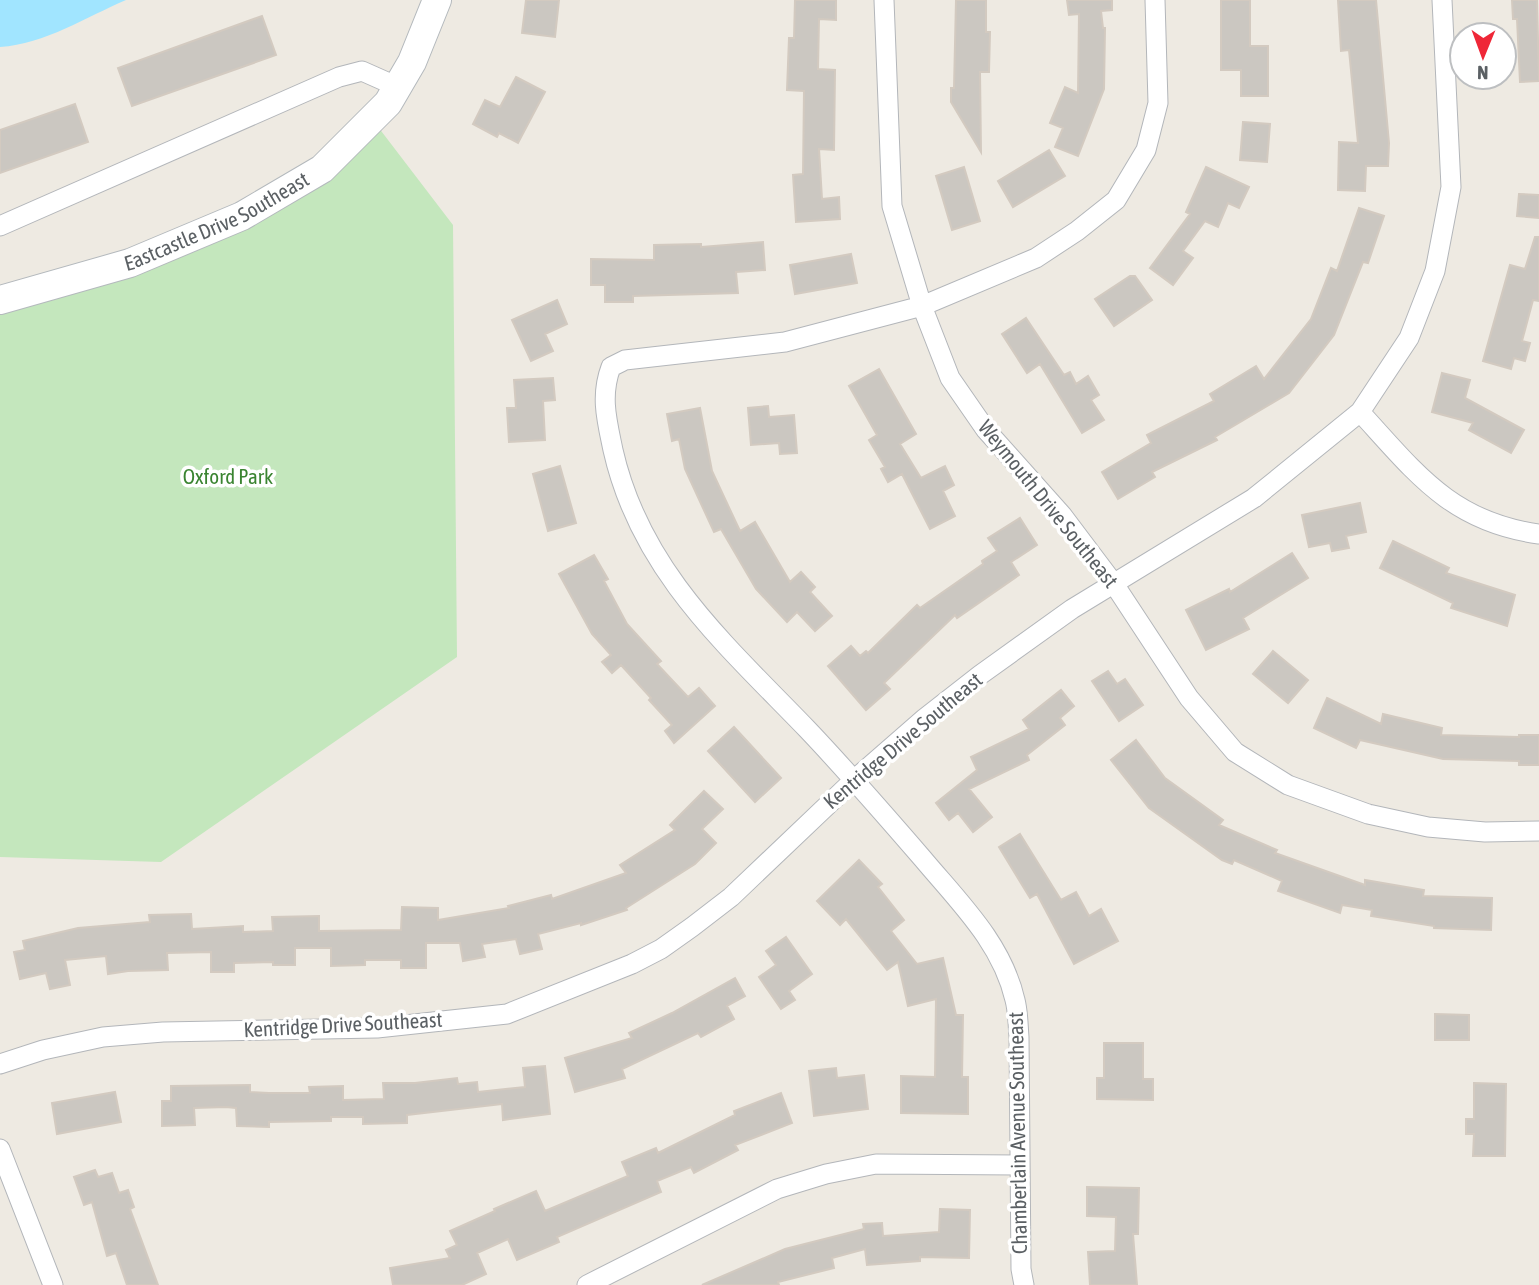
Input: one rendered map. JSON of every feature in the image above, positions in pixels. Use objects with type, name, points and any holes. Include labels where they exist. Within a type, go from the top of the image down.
[{"type":"street","name":"Eastcastle Drive Southeast","points":[[0,300],[130,263],[242,216],[321,169],[388,103],[412,62],[437,0]]},
{"type":"street","name":"Weymouth Drive Southeast","points":[[884,0],[892,206],[922,306],[950,378],[986,429],[1062,515],[1114,584],[1189,698],[1235,752],[1288,785],[1368,814],[1428,827],[1485,832],[1539,831]]},
{"type":"street","points":[[922,306],[1036,257],[1077,231],[1116,200],[1146,150],[1158,103],[1155,0]]},
{"type":"street","name":"Kentridge Drive Southeast","points":[[0,1064],[43,1050],[103,1037],[163,1032],[377,1028],[507,1014],[632,964],[661,949],[731,897],[855,779],[980,675],[1072,609],[1254,498],[1360,412],[1409,338],[1435,271],[1451,187],[1442,0]]},
{"type":"street","points":[[0,226],[339,77],[362,71],[398,87]]},
{"type":"street","name":"Chamberlain Avenue Southeast","points":[[922,306],[786,342],[625,360],[611,367],[605,382],[604,409],[627,495],[650,545],[680,592],[712,630],[855,779],[982,929],[1002,961],[1015,1001],[1019,1037],[1021,1269],[1024,1285]]},
{"type":"street","points":[[1360,412],[1426,484],[1457,507],[1521,531],[1539,534]]},
{"type":"street","points":[[0,1149],[53,1285]]},
{"type":"street","points":[[594,1284],[777,1189],[825,1174],[876,1164],[1019,1165]]},
{"type":"green space","name":"Oxford Park","points":[[372,119],[453,225],[457,657],[161,862],[0,857],[0,297],[242,216]]},
{"type":"water","points":[[0,0],[126,0],[33,41],[0,47]]},
{"type":"building","points":[[526,0],[559,0],[555,37],[522,33]]},
{"type":"building","points":[[795,0],[836,0],[836,20],[819,19],[818,69],[835,70],[834,150],[819,149],[822,199],[839,197],[840,219],[796,222],[793,175],[803,174],[804,91],[787,90],[789,38],[794,38]]},
{"type":"building","points":[[956,0],[986,0],[986,32],[990,32],[989,72],[980,72],[981,152],[951,102],[951,88],[954,88]]},
{"type":"building","points":[[1067,0],[1112,0],[1112,10],[1101,11],[1105,28],[1104,89],[1078,156],[1055,147],[1063,128],[1050,123],[1065,87],[1078,93],[1079,14],[1069,15]]},
{"type":"building","points":[[1221,0],[1250,0],[1250,46],[1268,46],[1268,96],[1241,96],[1241,70],[1221,70]]},
{"type":"building","points":[[1338,0],[1376,0],[1389,143],[1388,166],[1366,166],[1365,191],[1338,190],[1339,142],[1358,143],[1349,50],[1341,51]]},
{"type":"building","points":[[1512,0],[1537,0],[1539,81],[1520,82],[1518,21],[1513,19]]},
{"type":"building","points":[[262,16],[276,55],[132,106],[118,68]]},
{"type":"building","points":[[516,77],[545,92],[518,143],[499,133],[497,137],[473,124],[485,100],[500,107]]},
{"type":"building","points":[[75,104],[88,142],[0,173],[0,130]]},
{"type":"building","points":[[1243,122],[1270,124],[1267,162],[1240,160]]},
{"type":"building","points":[[1049,150],[1065,176],[1013,207],[998,181]]},
{"type":"building","points":[[964,167],[980,221],[952,230],[936,176]]},
{"type":"building","points":[[1206,167],[1249,187],[1239,208],[1228,203],[1218,227],[1205,221],[1183,251],[1193,258],[1173,285],[1150,268],[1190,214],[1186,212]]},
{"type":"building","points":[[1519,194],[1539,195],[1539,218],[1517,216]]},
{"type":"building","points":[[1359,208],[1384,216],[1368,263],[1363,262],[1334,335],[1289,393],[1215,437],[1217,440],[1152,472],[1155,477],[1118,499],[1102,472],[1151,443],[1147,435],[1214,401],[1210,394],[1256,366],[1264,379],[1311,319],[1331,268],[1337,271]]},
{"type":"building","points":[[1535,237],[1539,237],[1539,301],[1533,300],[1522,341],[1530,343],[1525,361],[1514,358],[1511,369],[1483,361],[1510,265],[1525,269]]},
{"type":"building","points":[[763,242],[765,270],[736,272],[738,293],[633,296],[633,302],[605,302],[605,285],[591,285],[591,259],[654,260],[654,245],[701,244],[701,247]]},
{"type":"building","points":[[851,254],[857,283],[795,294],[790,265]]},
{"type":"building","points":[[1130,276],[1135,276],[1152,300],[1114,326],[1095,299]]},
{"type":"building","points":[[557,300],[567,324],[545,334],[553,351],[531,361],[512,320]]},
{"type":"building","points":[[1026,318],[1064,375],[1070,372],[1076,384],[1088,376],[1099,395],[1091,400],[1104,420],[1082,433],[1040,364],[1027,373],[1002,334]]},
{"type":"building","points":[[879,369],[916,434],[900,444],[921,478],[945,466],[954,485],[943,491],[955,516],[930,529],[902,474],[888,482],[881,469],[885,467],[869,440],[877,435],[849,386]]},
{"type":"building","points":[[1442,373],[1470,380],[1465,398],[1524,430],[1511,453],[1469,430],[1473,423],[1432,412]]},
{"type":"building","points":[[553,378],[555,400],[543,401],[545,440],[509,442],[507,408],[516,408],[514,380]]},
{"type":"building","points":[[768,406],[769,417],[794,415],[797,453],[780,454],[779,443],[751,445],[748,408]]},
{"type":"building","points":[[700,408],[712,471],[740,531],[755,522],[790,582],[801,572],[815,587],[810,592],[832,616],[815,631],[797,612],[787,622],[756,589],[721,529],[714,532],[685,469],[679,439],[672,441],[667,414]]},
{"type":"building","points":[[560,466],[576,523],[548,531],[533,474]]},
{"type":"building","points":[[1360,503],[1366,532],[1346,536],[1349,548],[1332,551],[1330,543],[1309,547],[1302,515]]},
{"type":"building","points":[[1020,518],[1037,545],[1011,562],[1019,575],[957,618],[955,615],[884,683],[890,689],[866,710],[828,666],[851,646],[860,656],[866,651],[868,653],[917,605],[920,608],[983,564],[982,561],[997,551],[988,538]]},
{"type":"building","points":[[1393,541],[1449,568],[1446,573],[1515,595],[1507,626],[1451,608],[1453,603],[1380,568]]},
{"type":"building","points":[[1292,553],[1308,578],[1243,618],[1249,629],[1206,650],[1186,610],[1229,589],[1230,592]]},
{"type":"building","points":[[594,555],[608,579],[604,581],[627,624],[661,661],[657,664],[688,697],[699,688],[715,706],[674,743],[665,731],[672,725],[649,700],[651,698],[621,665],[612,673],[602,662],[611,655],[592,634],[559,574]]},
{"type":"building","points":[[1273,651],[1308,680],[1288,703],[1253,674]]},
{"type":"building","points":[[1108,671],[1117,684],[1125,679],[1143,705],[1119,721],[1092,681]]},
{"type":"building","points":[[1061,690],[1074,706],[1060,718],[1065,725],[1027,755],[1029,760],[969,789],[992,817],[973,832],[958,813],[949,820],[936,803],[977,770],[971,757],[1029,729],[1023,720]]},
{"type":"building","points":[[1327,698],[1381,724],[1383,714],[1442,728],[1441,735],[1539,735],[1539,765],[1519,765],[1519,761],[1443,759],[1360,740],[1356,748],[1314,728]]},
{"type":"building","points":[[734,727],[781,778],[755,802],[708,751]]},
{"type":"building","points":[[1136,740],[1165,778],[1223,820],[1219,825],[1277,850],[1275,853],[1365,885],[1365,880],[1424,890],[1423,896],[1492,898],[1491,930],[1434,928],[1371,916],[1372,910],[1342,905],[1340,913],[1278,891],[1282,881],[1234,860],[1232,864],[1222,860],[1149,808],[1111,760]]},
{"type":"building","points":[[704,791],[723,809],[702,829],[716,843],[695,864],[626,908],[627,910],[581,925],[538,934],[542,949],[520,954],[516,939],[482,944],[485,957],[463,961],[460,943],[426,943],[426,968],[401,968],[401,960],[365,960],[365,965],[331,966],[331,948],[295,948],[295,965],[273,965],[273,962],[234,963],[234,972],[211,972],[211,952],[167,953],[168,970],[108,974],[106,956],[65,960],[70,985],[50,989],[46,973],[20,979],[14,952],[25,950],[23,941],[78,928],[150,922],[149,915],[191,914],[192,929],[243,926],[243,932],[273,931],[272,917],[319,916],[319,931],[401,930],[402,907],[438,908],[438,920],[509,908],[508,906],[551,895],[552,899],[626,873],[620,865],[675,830],[670,825]]},
{"type":"building","points":[[1020,834],[1061,900],[1076,892],[1089,916],[1101,909],[1118,941],[1074,964],[1037,894],[1030,898],[999,847]]},
{"type":"building","points":[[859,860],[882,884],[878,887],[904,920],[891,931],[917,964],[943,958],[956,1015],[963,1015],[962,1077],[968,1077],[968,1114],[901,1113],[901,1076],[935,1077],[936,999],[908,1006],[898,962],[887,970],[846,919],[840,925],[817,901]]},
{"type":"building","points":[[786,937],[812,974],[789,991],[795,1000],[781,1009],[759,977],[776,965],[766,951]]},
{"type":"building","points":[[735,978],[745,996],[727,1006],[734,1019],[701,1037],[698,1033],[622,1069],[625,1078],[575,1092],[565,1058],[632,1038],[629,1033]]},
{"type":"building","points":[[1435,1014],[1469,1015],[1469,1040],[1435,1040]]},
{"type":"building","points":[[1104,1043],[1143,1043],[1143,1079],[1153,1079],[1153,1100],[1097,1099],[1097,1078],[1104,1078]]},
{"type":"building","points":[[545,1066],[550,1114],[503,1120],[502,1104],[407,1115],[407,1123],[363,1124],[363,1117],[331,1117],[331,1121],[269,1122],[269,1127],[237,1126],[236,1108],[226,1107],[194,1108],[195,1125],[162,1126],[162,1101],[171,1101],[171,1086],[250,1085],[250,1092],[310,1093],[309,1087],[343,1086],[343,1100],[384,1099],[383,1083],[415,1083],[457,1078],[458,1084],[477,1082],[478,1092],[525,1087],[523,1068]]},
{"type":"building","points":[[836,1068],[837,1078],[864,1075],[868,1109],[814,1116],[809,1071]]},
{"type":"building","points":[[1474,1083],[1506,1084],[1505,1156],[1473,1156],[1474,1134],[1466,1134],[1466,1119],[1474,1119]]},
{"type":"building","points":[[115,1092],[121,1122],[57,1134],[52,1103]]},
{"type":"building","points":[[781,1093],[792,1123],[735,1145],[738,1150],[694,1173],[691,1167],[657,1181],[661,1192],[557,1237],[559,1242],[517,1260],[508,1239],[477,1253],[486,1274],[462,1285],[393,1285],[390,1268],[450,1258],[446,1250],[457,1245],[450,1231],[495,1211],[494,1209],[536,1191],[545,1211],[628,1176],[622,1162],[656,1148],[658,1153],[735,1115],[734,1111]]},
{"type":"building","points":[[95,1170],[98,1177],[112,1173],[119,1193],[128,1190],[134,1207],[130,1209],[158,1285],[127,1285],[116,1253],[107,1256],[92,1202],[84,1205],[74,1177]]},
{"type":"building","points":[[1087,1187],[1139,1188],[1138,1234],[1133,1234],[1137,1285],[1090,1285],[1088,1252],[1115,1251],[1116,1217],[1087,1216]]},
{"type":"building","points":[[940,1209],[970,1210],[969,1258],[920,1257],[920,1261],[867,1265],[865,1249],[832,1258],[834,1268],[778,1282],[779,1285],[702,1285],[785,1249],[864,1229],[863,1224],[882,1223],[883,1236],[939,1232]]}]
